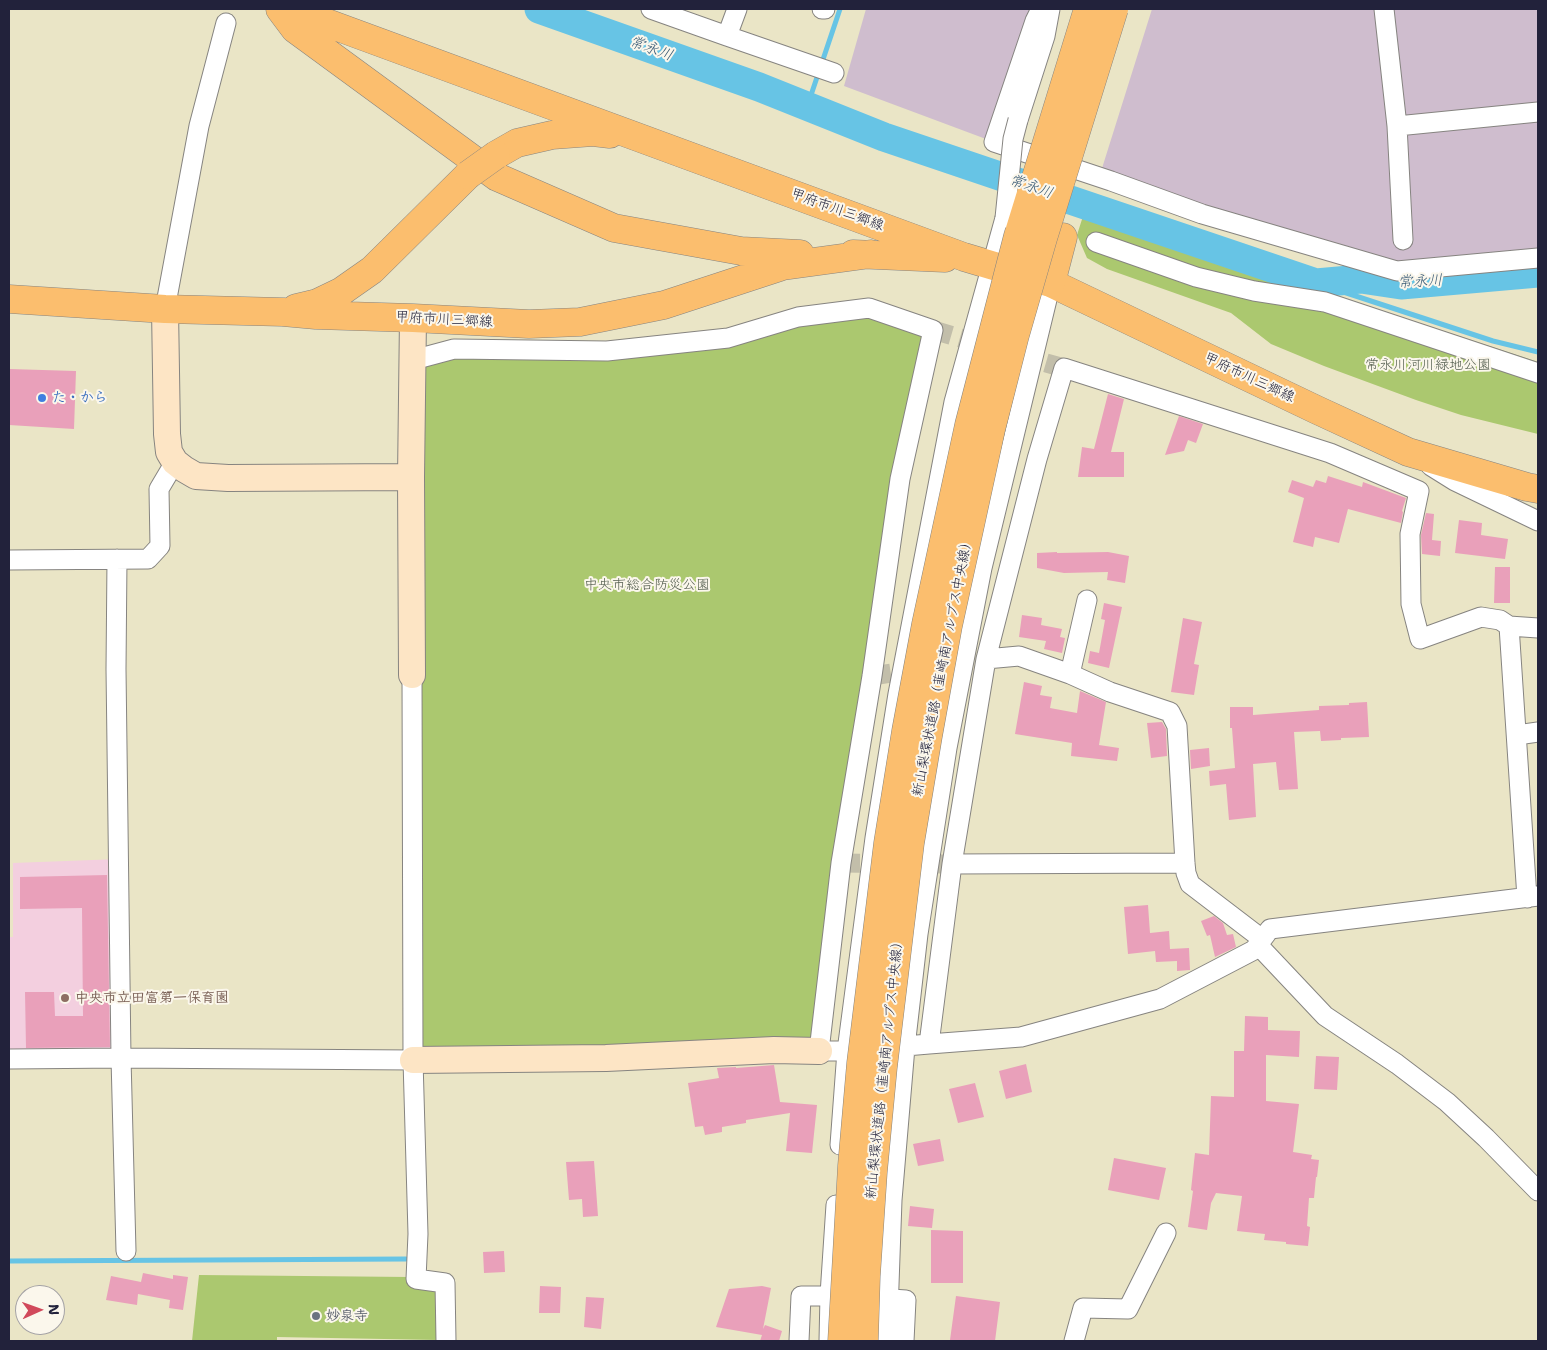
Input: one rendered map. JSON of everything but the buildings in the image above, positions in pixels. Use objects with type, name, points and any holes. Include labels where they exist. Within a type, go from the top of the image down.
[{"type":"main road","name":"甲府市川三郷線","points":[[280,9],[294,29],[496,177],[614,228],[741,251],[871,254],[936,258],[964,257]]},
{"type":"main road","name":"甲府市川三郷線","points":[[288,9],[964,257],[1051,283],[1408,452],[1538,489]]},
{"type":"main road","points":[[1005,218],[1070,9]]},
{"type":"main road","name":"新山梨環状道路（韮崎南アルプス中央線）","points":[[842,1341],[852,1166],[861,1063],[888,843],[908,721],[926,624],[969,425],[1018,236],[1088,9]]},
{"type":"main road","name":"新山梨環状道路（韮崎南アルプス中央線）","points":[[864,1341],[873,1172],[895,1047],[910,843],[945,644],[991,429],[1015,335],[1114,9]]},
{"type":"main road","points":[[1051,283],[1063,237],[1133,9]]},
{"type":"main road","points":[[283,312],[317,302],[342,290],[372,270],[468,175],[517,143],[552,135],[593,132],[640,138]]},
{"type":"main road","name":"甲府市川三郷線","points":[[9,300],[165,309],[283,312],[529,324],[580,322],[664,305],[783,266],[871,254]]},
{"type":"street","points":[[651,9],[834,72]]},
{"type":"street","points":[[727,36],[737,9]]},
{"type":"street","points":[[1041,9],[994,142],[1202,214],[1397,271],[1538,258]]},
{"type":"street","points":[[829,1341],[830,1295],[847,1051],[875,838],[898,694],[954,402],[1005,218],[1013,138],[1046,36],[1050,9]]},
{"type":"street","points":[[1384,9],[1396,126],[1403,240]]},
{"type":"street","points":[[226,23],[199,126],[165,309],[169,452],[175,462],[196,476],[228,478],[411,477]]},
{"type":"street","points":[[1396,126],[1538,112]]},
{"type":"street","points":[[1096,242],[1196,277],[1254,291],[1326,302],[1538,372]]},
{"type":"street","points":[[887,1341],[895,1047],[918,934],[947,748],[982,568],[1051,283]]},
{"type":"street","points":[[413,360],[454,349],[607,351],[728,338],[798,317],[869,308],[934,330],[900,479],[872,676],[841,863],[819,1051]]},
{"type":"street","points":[[413,318],[411,477],[413,1060],[418,1234],[416,1279],[446,1282],[446,1341]]},
{"type":"street","points":[[929,1044],[952,864],[986,660],[1036,459],[1064,368],[1330,454],[1419,491],[1410,534],[1411,604],[1420,639],[1481,618],[1500,620],[1509,626],[1538,628]]},
{"type":"street","points":[[1408,452],[1454,481],[1538,521]]},
{"type":"street","points":[[9,560],[148,559],[160,546],[159,489],[175,462]]},
{"type":"street","points":[[117,559],[116,678],[121,1058],[126,1251]]},
{"type":"street","points":[[1070,674],[1087,600]]},
{"type":"street","points":[[9,1059],[413,1060],[606,1058],[774,1050],[847,1051],[1021,1037],[1160,999],[1254,950],[1270,929],[1533,897],[1517,735],[1509,626]]},
{"type":"street","points":[[986,660],[1019,656],[1070,674],[1110,692],[1170,712],[1177,726],[1185,863],[1190,884],[1260,942],[1325,1016],[1397,1064],[1447,1102],[1486,1138],[1538,1192]]},
{"type":"street","points":[[1517,735],[1538,732]]},
{"type":"street","points":[[952,864],[1185,863]]},
{"type":"street","points":[[1074,1341],[1083,1308],[1128,1308],[1166,1233]]},
{"type":"street","points":[[799,1341],[801,1296],[830,1295],[906,1300],[904,1341]]},
{"type":"shaded area","points":[[866,9],[1041,9],[994,142],[844,86]]},
{"type":"shaded area","points":[[1152,9],[1538,9],[1538,253],[1400,265],[1098,181]]},
{"type":"shaded area","name":"中央市立田富第一保育園","points":[[119,859],[121,1058],[9,1059],[9,937],[13,937],[13,863]]},
{"type":"green space","name":"常永川河川緑地公園","points":[[1084,213],[1538,362],[1538,434],[1461,415],[1324,366],[1271,344],[1231,313],[1107,269],[1087,258],[1077,235]]},
{"type":"green space","name":"中央市総合防災公園","points":[[869,308],[933,330],[900,479],[819,1051],[413,1060],[413,360],[607,351]]},
{"type":"green space","name":"妙泉寺","points":[[199,1275],[410,1277],[410,1286],[439,1292],[438,1340],[277,1337],[277,1341],[192,1341]]},
{"type":"waterway","name":"常永川","points":[[539,9],[759,87],[884,137],[1316,283],[1361,279],[1401,285],[1538,273]]},
{"type":"waterway","points":[[807,107],[840,9]]},
{"type":"waterway","points":[[1316,283],[1493,341],[1538,352]]},
{"type":"waterway","points":[[9,1261],[406,1259]]},
{"type":"tunnel","points":[[933,330],[985,345]]},
{"type":"tunnel","points":[[1019,355],[1064,368]]},
{"type":"tunnel","points":[[872,676],[918,669]]},
{"type":"tunnel","points":[[841,863],[952,864]]},
{"type":"place","name":"た・から","points":[[42,398]]},
{"type":"place","name":"中央市立田富第一保育園","points":[[65,998]]},
{"type":"place","name":"妙泉寺","points":[[316,1316]]}]
